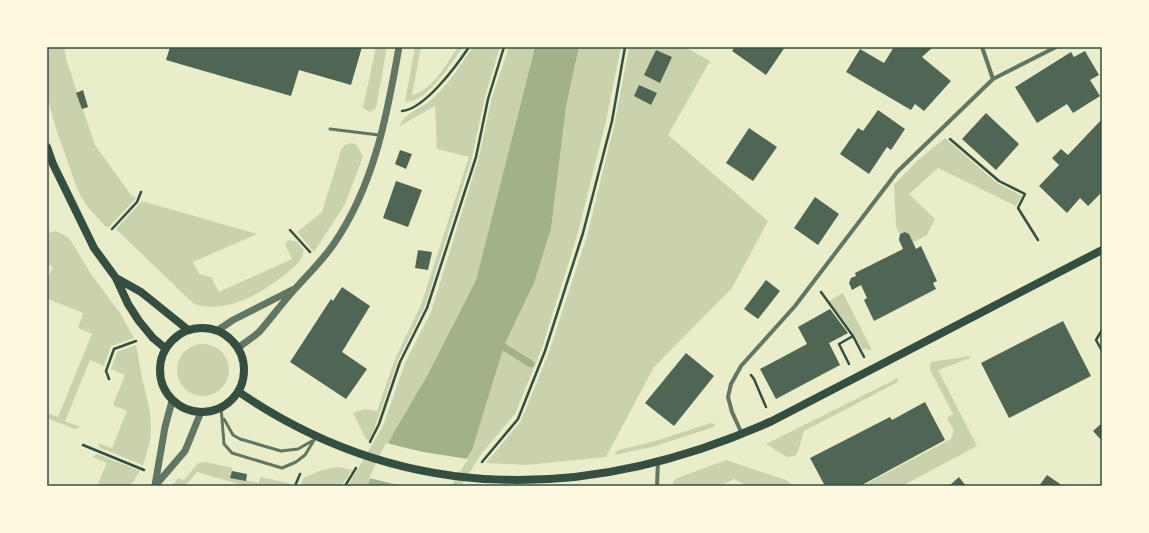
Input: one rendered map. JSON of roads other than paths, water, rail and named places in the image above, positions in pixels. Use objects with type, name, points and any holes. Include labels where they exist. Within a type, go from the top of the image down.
[{"type":"main road","points":[[47,147],[53,164],[94,248],[116,278],[128,304],[139,321],[153,338],[165,348]]},
{"type":"main road","points":[[239,392],[269,412],[316,437],[346,449],[433,474],[488,480],[539,480],[613,472],[705,448],[772,421],[1102,250]]},
{"type":"main road","points":[[116,278],[141,292],[188,329]]},
{"type":"main road","points":[[207,327],[218,330],[224,332],[238,348],[245,366],[244,379],[239,392],[231,401],[222,407],[211,411],[201,412],[180,408],[172,401],[163,384],[161,366],[165,348],[179,334],[188,329],[207,327]]},
{"type":"street","points":[[238,348],[259,332],[333,245],[351,215],[365,188],[381,136],[387,113],[398,47]]},
{"type":"street","points":[[982,47],[993,79]]},
{"type":"street","points":[[742,434],[732,412],[728,397],[731,384],[741,366],[795,306],[897,172],[993,79],[1056,47]]},
{"type":"street","points":[[218,330],[233,320],[294,289]]},
{"type":"street","points":[[155,486],[172,401]]},
{"type":"street","points":[[155,486],[185,451],[201,412]]},
{"type":"street","points":[[657,486],[658,461]]},
{"type":"lane","points":[[330,129],[381,136]]},
{"type":"lane","points":[[222,407],[224,444],[232,453],[282,468],[296,462],[305,455],[316,437]]},
{"type":"lane","points":[[223,417],[233,435],[240,439],[281,450],[298,449],[316,437]]},
{"type":"waterway","points":[[496,342],[531,364]]}]
